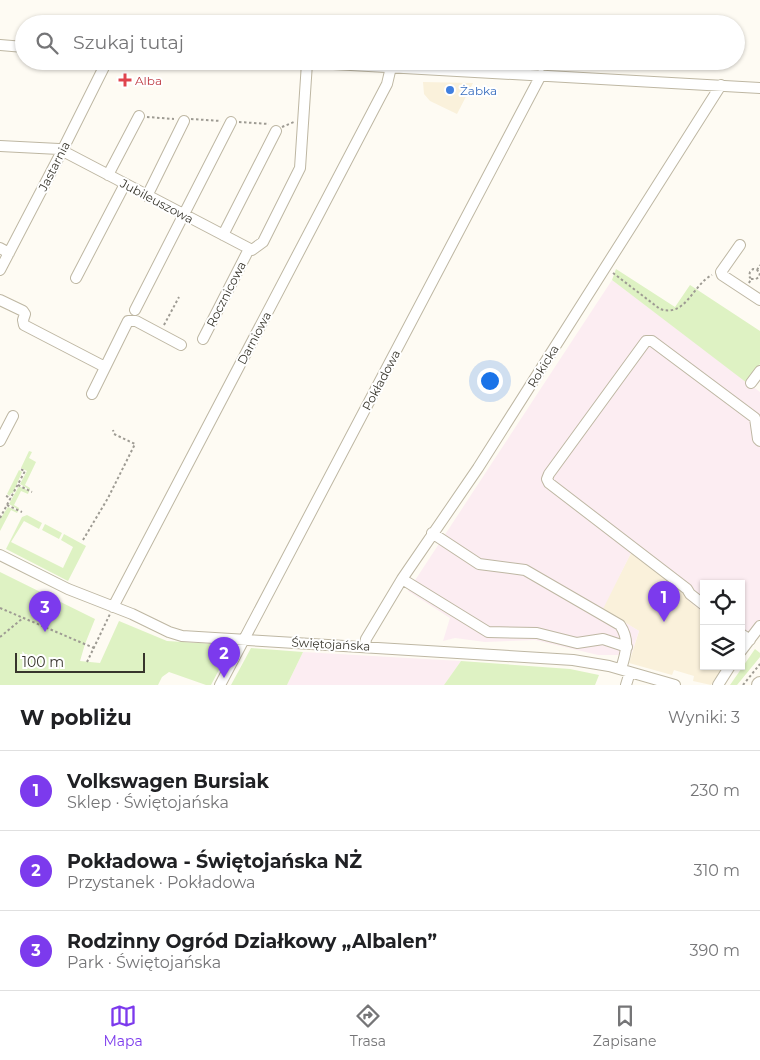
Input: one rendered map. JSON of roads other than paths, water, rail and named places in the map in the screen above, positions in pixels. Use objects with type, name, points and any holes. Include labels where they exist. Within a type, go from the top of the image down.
[{"type":"street","points":[[0,45],[15,46]]},
{"type":"street","name":"Jastarnia","points":[[0,270],[5,250],[62,151],[102,70]]},
{"type":"street","name":"Rocznicowa","points":[[203,339],[251,250],[263,242],[300,168],[307,70]]},
{"type":"street","name":"Darniowa","points":[[113,607],[387,84],[390,70]]},
{"type":"street","points":[[447,70],[760,88]]},
{"type":"street","name":"Pokładowa","points":[[220,685],[541,75]]},
{"type":"street","name":"Rokicka","points":[[365,646],[369,633],[402,579],[478,468],[721,85]]},
{"type":"street","points":[[108,175],[139,116]]},
{"type":"street","points":[[147,196],[184,121]]},
{"type":"street","points":[[135,310],[231,122]]},
{"type":"street","points":[[223,235],[280,129]]},
{"type":"street","name":"Jubileuszowa","points":[[0,146],[53,148],[62,151],[251,250]]},
{"type":"street","points":[[76,278],[125,184]]},
{"type":"street","points":[[740,245],[721,274],[760,300]]},
{"type":"street","points":[[0,300],[23,311],[25,314],[22,320],[24,325],[105,367]]},
{"type":"street","points":[[92,394],[128,321],[136,321],[181,345]]},
{"type":"street","points":[[700,602],[690,594],[687,588],[549,483],[547,478],[646,341],[652,341],[755,418],[758,439],[760,441]]},
{"type":"street","points":[[751,383],[760,371]]},
{"type":"street","points":[[0,441],[13,416]]},
{"type":"street","points":[[432,533],[479,564],[525,570],[620,625],[627,640],[626,685]]},
{"type":"street","name":"Świętojańska","points":[[0,555],[68,588],[132,614],[174,634],[572,660],[626,670],[676,685]]},
{"type":"street","points":[[402,579],[488,632],[537,633],[576,643],[603,639],[627,647]]},
{"type":"street","points":[[745,637],[760,626]]},
{"type":"street","points":[[718,685],[727,670]]},
{"type":"place","name":"Alba","points":[[125,80]]},
{"type":"place","name":"Żabka","points":[[450,90]]},
{"type":"place","name":"Volkswagen Bursiak","points":[[664,622]]},
{"type":"place","name":"Rodzinny Ogród Działkowy „Albalen”","points":[[45,632]]},
{"type":"place","name":"Pokładowa - Świętojańska NŻ","points":[[224,678]]}]
